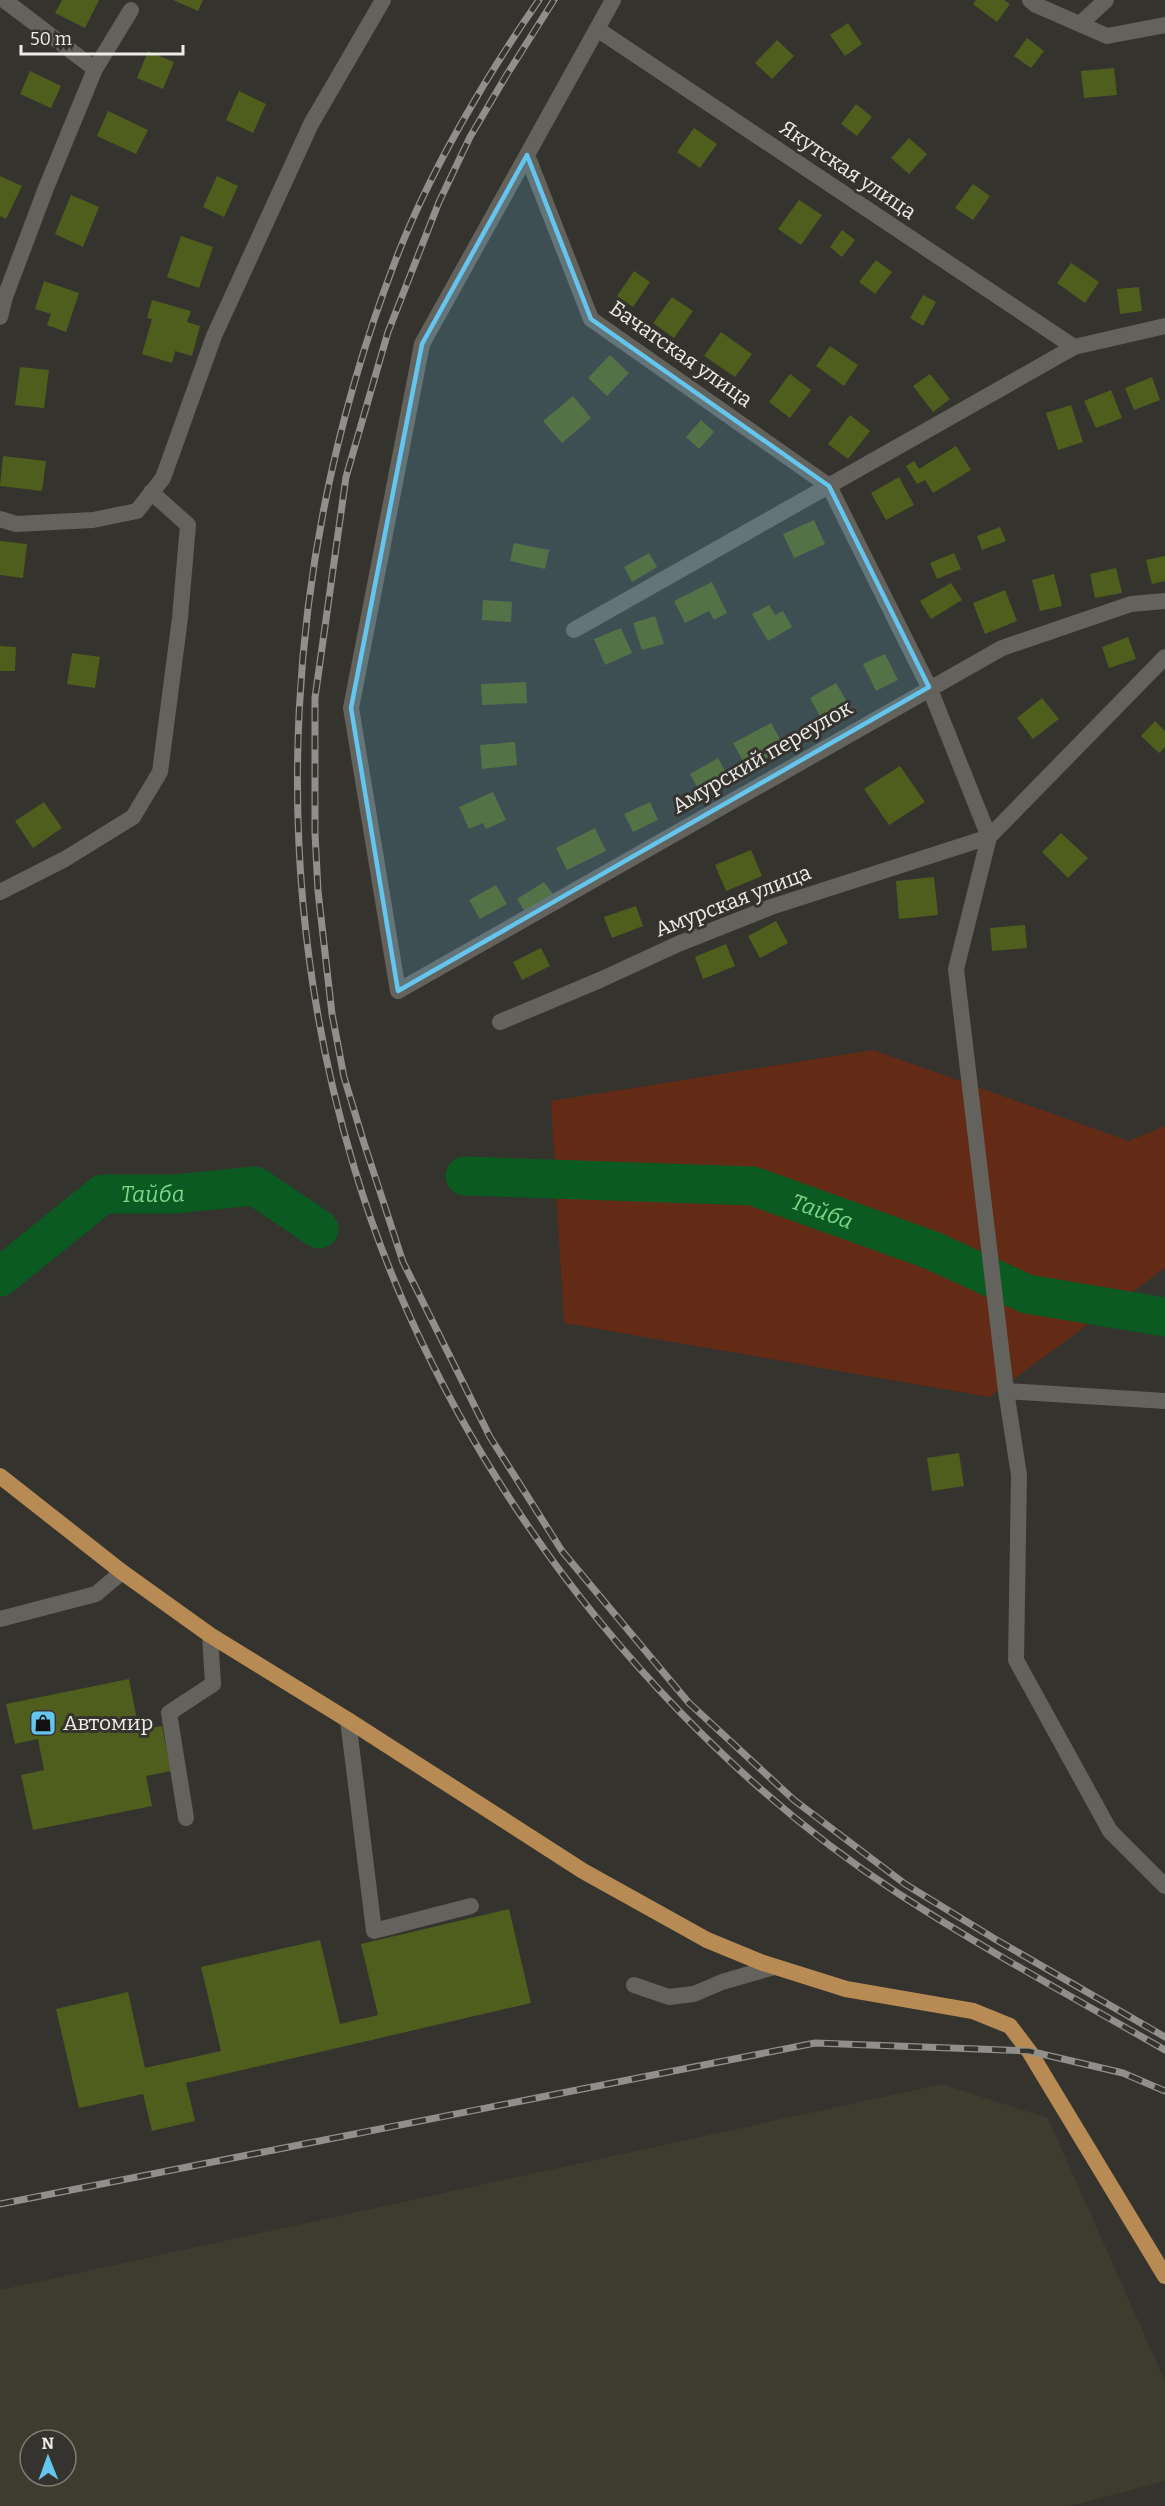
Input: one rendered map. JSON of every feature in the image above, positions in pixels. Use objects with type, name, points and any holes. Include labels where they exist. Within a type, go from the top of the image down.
[{"type":"main road","points":[[0,1476],[122,1572],[210,1635],[348,1720],[583,1871],[707,1940],[774,1967],[846,1989],[973,2011],[1010,2026],[1029,2051],[1165,2276]]},
{"type":"street","points":[[4,0],[95,69]]},
{"type":"street","points":[[0,519],[16,524],[93,520],[137,511],[163,478],[214,336],[311,124],[383,0]]},
{"type":"street","points":[[527,155],[614,0]]},
{"type":"street","points":[[1030,0],[1036,5],[1107,36],[1165,25]]},
{"type":"street","points":[[1080,24],[1106,0]]},
{"type":"street","points":[[0,317],[5,297],[46,188],[95,69],[131,10]]},
{"type":"street","name":"Якутская улица","points":[[597,29],[1074,347]]},
{"type":"street","name":"Бачатская улица","points":[[527,155],[591,320],[829,486],[929,687],[989,837]]},
{"type":"street","name":"Амурский переулок","points":[[527,155],[422,344],[351,708],[398,991],[929,687],[1002,648],[1131,604],[1165,601]]},
{"type":"street","points":[[574,630],[1074,347],[1165,327]]},
{"type":"street","points":[[0,892],[65,859],[133,817],[160,772],[180,618],[188,525],[151,492]]},
{"type":"street","points":[[1165,657],[989,837],[956,969],[1006,1391],[1019,1475],[1016,1660],[1110,1831],[1165,1886]]},
{"type":"street","name":"Амурская улица","points":[[500,1022],[678,944],[771,907],[989,837]]},
{"type":"street","points":[[1006,1391],[1165,1401]]},
{"type":"street","points":[[0,1619],[96,1594],[122,1572]]},
{"type":"street","points":[[186,1818],[169,1713],[213,1684],[210,1635]]},
{"type":"street","points":[[348,1720],[374,1931],[471,1906]]},
{"type":"street","points":[[634,1986],[669,1997],[686,1995],[774,1967]]},
{"type":"highlighted area","points":[[527,155],[591,319],[829,486],[929,687],[398,991],[351,708],[422,344]]},
{"type":"shaded area","points":[[873,1050],[1129,1141],[1165,1126],[1165,1268],[989,1397],[564,1323],[551,1101]]},
{"type":"shaded area","points":[[942,2084],[1048,2118],[1165,2381],[1165,2481],[1071,2506],[0,2506],[0,2290]]},
{"type":"building","points":[[62,0],[99,0],[85,28],[55,13]]},
{"type":"building","points":[[173,0],[203,0],[198,11]]},
{"type":"building","points":[[976,0],[1004,0],[1010,4],[997,22],[973,4]]},
{"type":"building","points":[[848,23],[862,44],[845,56],[830,35]]},
{"type":"building","points":[[1027,38],[1044,51],[1031,68],[1014,56]]},
{"type":"building","points":[[777,40],[794,56],[772,79],[755,63]]},
{"type":"building","points":[[148,51],[174,62],[163,89],[137,78]]},
{"type":"building","points":[[1114,68],[1117,95],[1084,98],[1081,71]]},
{"type":"building","points":[[30,71],[61,86],[51,108],[20,94]]},
{"type":"building","points":[[239,91],[266,104],[253,133],[226,120]]},
{"type":"building","points":[[856,104],[872,117],[857,136],[841,124]]},
{"type":"building","points":[[108,111],[148,130],[136,154],[97,136]]},
{"type":"building","points":[[694,128],[717,144],[700,168],[677,152]]},
{"type":"building","points":[[909,138],[927,154],[909,174],[891,158]]},
{"type":"building","points":[[0,176],[22,186],[6,219],[0,216]]},
{"type":"building","points":[[217,176],[238,186],[224,217],[203,207]]},
{"type":"building","points":[[973,184],[990,196],[973,220],[955,208]]},
{"type":"building","points":[[71,195],[99,207],[83,247],[55,234]]},
{"type":"building","points":[[799,200],[822,215],[801,245],[778,229]]},
{"type":"building","points":[[842,230],[855,240],[842,257],[830,247]]},
{"type":"building","points":[[181,236],[213,247],[199,288],[167,277]]},
{"type":"building","points":[[876,260],[892,272],[875,294],[859,282]]},
{"type":"building","points":[[1071,263],[1099,282],[1085,303],[1057,283]]},
{"type":"building","points":[[634,271],[650,282],[633,307],[617,296]]},
{"type":"building","points":[[44,281],[79,293],[66,332],[47,325],[51,314],[35,309]]},
{"type":"building","points":[[1139,287],[1142,311],[1120,314],[1117,289]]},
{"type":"building","points":[[923,295],[936,302],[923,326],[910,318]]},
{"type":"building","points":[[672,297],[693,311],[674,338],[653,323]]},
{"type":"building","points":[[152,300],[191,311],[187,322],[200,326],[192,356],[175,351],[172,363],[142,354],[152,319],[147,318]]},
{"type":"building","points":[[721,332],[752,354],[735,377],[704,356]]},
{"type":"building","points":[[830,346],[858,365],[844,386],[816,366]]},
{"type":"building","points":[[610,355],[629,373],[607,396],[588,378]]},
{"type":"building","points":[[20,367],[49,370],[44,408],[15,405]]},
{"type":"building","points":[[790,374],[811,390],[790,418],[769,402]]},
{"type":"building","points":[[930,374],[950,399],[933,412],[913,386]]},
{"type":"building","points":[[1152,377],[1160,400],[1134,410],[1125,388]]},
{"type":"building","points":[[1111,390],[1122,418],[1096,428],[1084,401]]},
{"type":"building","points":[[573,396],[591,418],[562,443],[543,421]]},
{"type":"building","points":[[1071,405],[1083,442],[1058,450],[1046,413]]},
{"type":"building","points":[[850,415],[870,431],[848,459],[828,444]]},
{"type":"building","points":[[701,420],[714,432],[699,449],[686,437]]},
{"type":"building","points":[[956,446],[971,470],[933,493],[925,480],[917,484],[906,466],[914,461],[919,469]]},
{"type":"building","points":[[3,456],[46,461],[42,491],[0,486]]},
{"type":"building","points":[[899,477],[914,505],[886,520],[871,493]]},
{"type":"building","points":[[814,520],[825,544],[794,558],[783,534]]},
{"type":"building","points":[[1000,527],[1006,541],[982,550],[977,536]]},
{"type":"building","points":[[0,541],[27,544],[23,578],[0,575]]},
{"type":"building","points":[[514,543],[549,550],[545,569],[510,561]]},
{"type":"building","points":[[649,553],[657,567],[632,582],[624,567]]},
{"type":"building","points":[[954,553],[961,569],[937,579],[930,563]]},
{"type":"building","points":[[1165,556],[1165,581],[1152,584],[1146,560]]},
{"type":"building","points":[[1116,568],[1122,593],[1095,598],[1090,574]]},
{"type":"building","points":[[1054,574],[1062,606],[1040,611],[1032,580]]},
{"type":"building","points":[[712,582],[727,613],[714,620],[709,611],[685,623],[674,601]]},
{"type":"building","points":[[951,583],[962,600],[931,619],[920,601]]},
{"type":"building","points":[[1005,590],[1017,621],[985,634],[973,603]]},
{"type":"building","points":[[483,600],[512,602],[511,622],[482,620]]},
{"type":"building","points":[[769,605],[775,615],[783,611],[792,627],[768,641],[752,614]]},
{"type":"building","points":[[655,616],[664,644],[642,650],[633,623]]},
{"type":"building","points":[[621,628],[632,653],[605,665],[594,639]]},
{"type":"building","points":[[1128,637],[1136,659],[1109,668],[1102,647]]},
{"type":"building","points":[[0,646],[16,647],[15,671],[0,671]]},
{"type":"building","points":[[72,653],[100,657],[95,688],[67,684]]},
{"type":"building","points":[[885,654],[898,680],[876,691],[863,664]]},
{"type":"building","points":[[526,682],[527,703],[482,705],[481,684]]},
{"type":"building","points":[[836,683],[853,712],[826,727],[810,698]]},
{"type":"building","points":[[1042,698],[1059,719],[1033,739],[1017,718]]},
{"type":"building","points":[[1155,721],[1165,731],[1165,747],[1159,753],[1141,736]]},
{"type":"building","points":[[771,723],[785,748],[747,768],[733,743]]},
{"type":"building","points":[[515,742],[517,765],[482,769],[480,745]]},
{"type":"building","points":[[718,758],[729,778],[701,794],[690,774]]},
{"type":"building","points":[[900,766],[925,802],[889,825],[864,789]]},
{"type":"building","points":[[493,792],[506,820],[486,829],[483,823],[469,829],[459,807]]},
{"type":"building","points":[[44,802],[62,828],[33,848],[15,821]]},
{"type":"building","points":[[650,802],[658,820],[633,832],[624,814]]},
{"type":"building","points":[[595,828],[606,851],[567,870],[556,848]]},
{"type":"building","points":[[1061,833],[1088,858],[1068,878],[1042,852]]},
{"type":"building","points":[[751,850],[762,876],[726,891],[715,865]]},
{"type":"building","points":[[934,877],[938,915],[899,919],[896,881]]},
{"type":"building","points":[[544,882],[553,894],[525,912],[517,899]]},
{"type":"building","points":[[496,885],[507,904],[480,919],[469,900]]},
{"type":"building","points":[[636,906],[643,926],[612,938],[604,917]]},
{"type":"building","points":[[776,921],[788,943],[760,958],[748,936]]},
{"type":"building","points":[[1025,925],[1027,948],[992,951],[990,928]]},
{"type":"building","points":[[726,944],[735,966],[703,979],[695,957]]},
{"type":"building","points":[[541,948],[550,966],[522,980],[513,962]]},
{"type":"building","points":[[959,1453],[964,1486],[932,1491],[927,1458]]},
{"type":"building","points":[[129,1679],[139,1730],[162,1726],[171,1771],[146,1776],[152,1806],[33,1830],[21,1775],[44,1770],[38,1739],[15,1744],[6,1704]]},
{"type":"building","points":[[509,1909],[531,2003],[186,2083],[195,2121],[152,2131],[143,2094],[79,2108],[56,2009],[128,1992],[145,2068],[221,2051],[201,1967],[320,1940],[340,2024],[378,2015],[361,1944]]},
{"type":"waterway","name":"Тайба","points":[[465,1176],[753,1186],[931,1250],[1027,1294],[1165,1317]]},
{"type":"waterway","name":"Тайба","points":[[0,1277],[103,1194],[174,1194],[255,1186],[319,1229]]},
{"type":"railway","points":[[539,0],[499,60],[460,126],[409,226],[396,259],[358,369],[330,481],[310,595],[299,710],[298,825],[307,939],[325,1054],[354,1167],[379,1243],[410,1317],[445,1389],[485,1459],[529,1527],[576,1592],[627,1654],[681,1713],[785,1810],[841,1854],[964,1935],[1165,2050]]},
{"type":"railway","points":[[554,0],[470,137],[439,202],[388,332],[346,477],[315,698],[315,833],[318,891],[332,1014],[344,1077],[403,1262],[490,1437],[562,1551],[689,1703],[794,1800],[905,1884],[1165,2037]]},
{"type":"railway","points":[[0,2204],[815,2043],[1029,2051],[1123,2073],[1165,2091]]},
{"type":"place","name":"Автомир","points":[[43,1723]]}]
